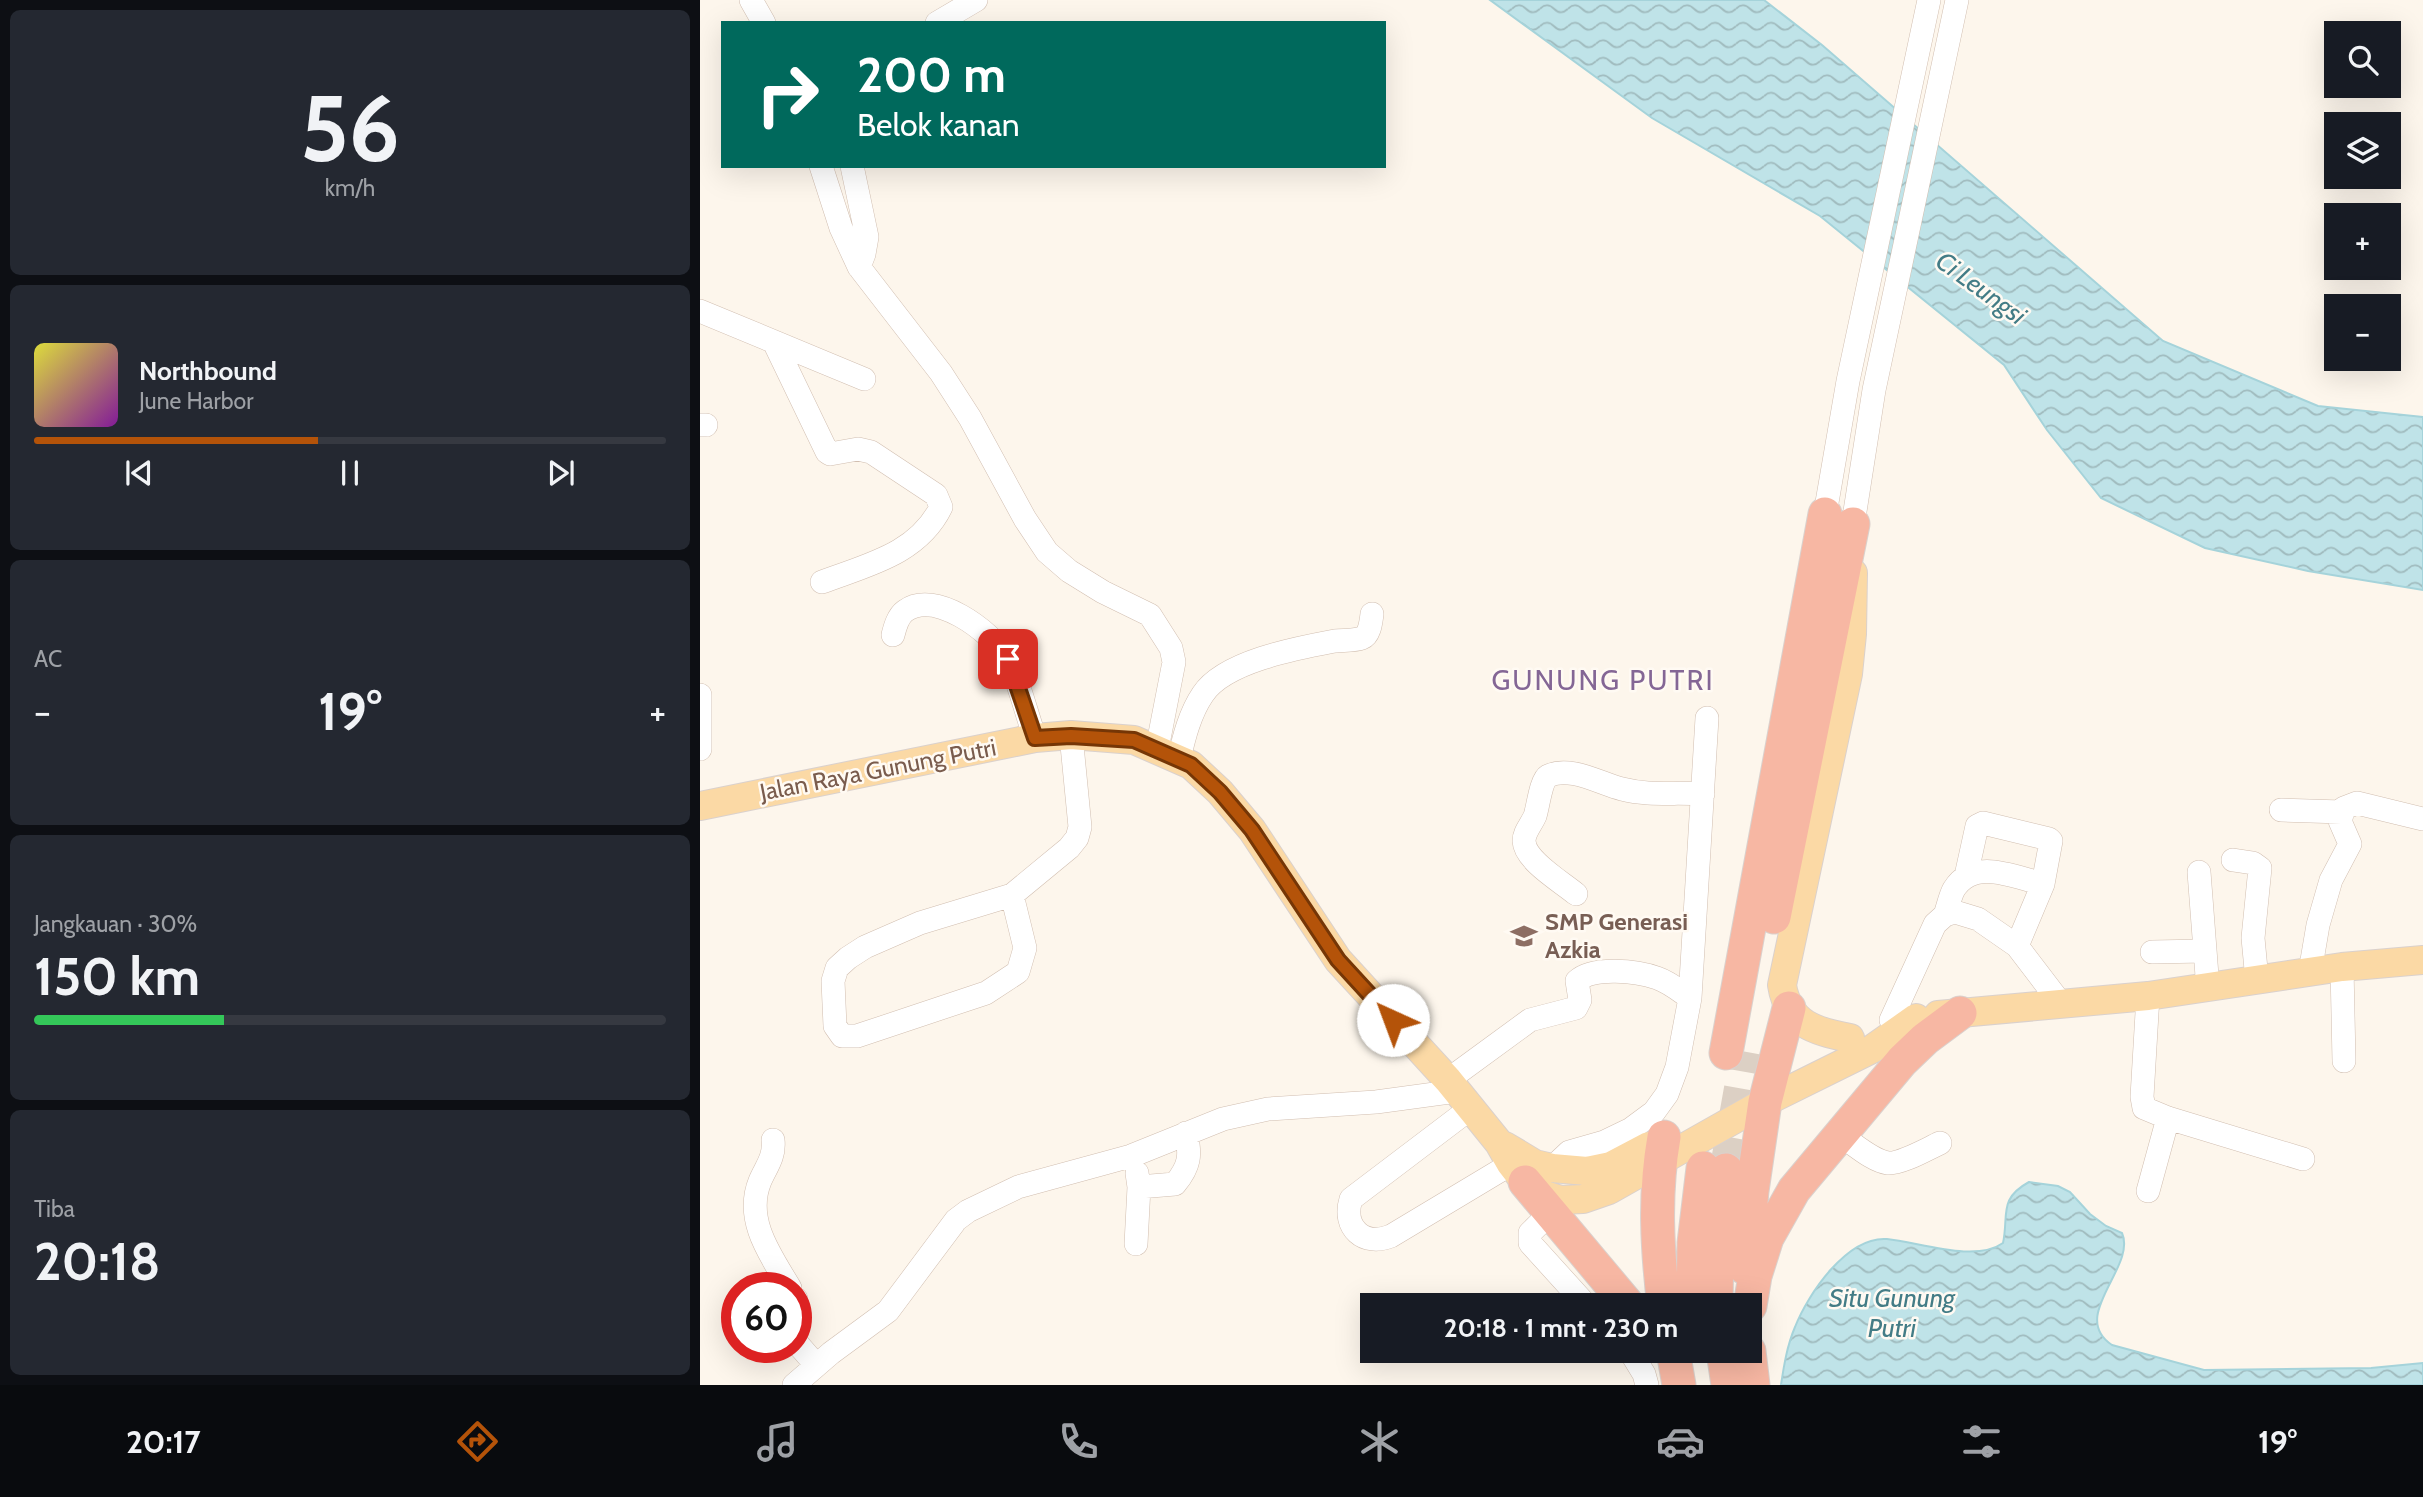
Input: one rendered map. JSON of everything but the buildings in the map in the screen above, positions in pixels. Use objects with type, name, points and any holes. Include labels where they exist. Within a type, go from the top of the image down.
[{"type":"highway","points":[[1736,1052],[1839,519]]},
{"type":"highway","points":[[1747,1293],[1745,1256],[1768,1090],[1789,1008]]},
{"type":"highway","points":[[1751,1293],[1767,1238],[1794,1190],[1902,1061],[1960,1013]]},
{"type":"highway","points":[[1662,1149],[1657,1240],[1663,1293]]},
{"type":"highway","points":[[1522,1164],[1550,1213],[1618,1293]]},
{"type":"highway","points":[[1693,1293],[1694,1243],[1715,1169],[1716,1293]]},
{"type":"highway","points":[[1675,1363],[1679,1385]]},
{"type":"highway","points":[[1699,1363],[1702,1385]]},
{"type":"highway","points":[[1725,1363],[1728,1385]]},
{"type":"highway","points":[[1750,1363],[1753,1385]]},
{"type":"main road","points":[[1839,519],[1852,634],[1848,674],[1783,985],[1789,1008],[1797,1018],[1822,1033],[1850,1038]]},
{"type":"main road","name":"Jalan Raya Gunung Putri","points":[[700,806],[1035,738],[1071,736],[1134,740],[1168,754],[1191,765],[1220,792],[1252,830],[1338,960],[1522,1164]]},
{"type":"main road","points":[[1522,1164],[1545,1195],[1561,1200],[1583,1199],[1609,1190],[1662,1149],[1768,1090],[1850,1038],[1904,1019],[2148,996],[2342,967],[2423,960]]},
{"type":"main road","points":[[1768,1090],[1872,1049],[1904,1019]]},
{"type":"street","points":[[751,0],[763,21]]},
{"type":"street","points":[[940,21],[976,0]]},
{"type":"street","points":[[1839,519],[1848,381],[1929,0]]},
{"type":"street","points":[[1839,519],[1874,390],[1956,0]]},
{"type":"street","points":[[822,168],[841,228],[859,267],[941,373],[970,418],[1025,519],[1047,552],[1069,571],[1102,592],[1150,615],[1162,631],[1171,648],[1174,662],[1168,754]]},
{"type":"street","points":[[852,168],[867,237],[859,267]]},
{"type":"street","points":[[700,311],[864,379]]},
{"type":"street","points":[[774,342],[830,454],[858,449],[871,452],[936,495],[940,507],[934,520],[898,553],[822,582]]},
{"type":"street","points":[[893,635],[900,616],[905,611],[926,605],[950,610],[981,629],[1008,659],[1035,738]]},
{"type":"street","points":[[1168,754],[1186,728],[1204,693],[1222,677],[1254,662],[1335,641],[1362,638],[1367,634],[1372,614]]},
{"type":"street","points":[[700,695],[700,750]]},
{"type":"street","points":[[1690,998],[1659,978],[1635,973],[1591,972],[1577,981],[1580,1000],[1576,1008],[1530,1020],[1351,1199],[1349,1216],[1354,1230],[1375,1240],[1391,1236],[1522,1164],[1604,1142],[1631,1129],[1654,1112],[1667,1094],[1677,1067],[1690,998],[1707,718]]},
{"type":"street","points":[[1012,895],[1025,948],[1018,972],[986,992],[965,1001],[857,1037],[842,1036],[835,1026],[832,981],[837,968],[848,958],[865,947],[920,923],[1012,895],[1069,848],[1077,838],[1080,827],[1071,736]]},
{"type":"street","points":[[1576,894],[1533,860],[1526,849],[1524,840],[1535,816],[1544,779],[1550,775],[1576,775],[1638,793],[1703,794]]},
{"type":"street","points":[[2310,972],[2318,925],[2332,880],[2350,844],[2340,821],[2347,805],[2357,803],[2423,819]]},
{"type":"street","points":[[2281,810],[2342,812]]},
{"type":"street","points":[[1966,876],[1977,827],[1983,822],[2051,841],[2043,884],[2017,946]]},
{"type":"street","points":[[2233,860],[2257,864],[2260,868],[2253,938],[2257,980]]},
{"type":"street","points":[[1945,915],[1955,888],[1966,876],[1982,870],[2043,884]]},
{"type":"street","points":[[2199,872],[2208,989]]},
{"type":"street","points":[[1904,1019],[1929,936],[1935,924],[1945,915],[1955,912],[1978,919],[2017,946],[2062,1005]]},
{"type":"street","points":[[2152,952],[2204,951]]},
{"type":"street","points":[[2342,967],[2344,1061]]},
{"type":"street","points":[[2148,996],[2142,1097],[2147,1110],[2303,1159]]},
{"type":"street","points":[[794,1385],[816,1365],[888,1311],[956,1220],[968,1211],[1018,1187],[1132,1156],[1223,1119],[1268,1109],[1459,1093]]},
{"type":"street","points":[[2148,1191],[2168,1118]]},
{"type":"street","points":[[1139,1187],[1175,1184],[1189,1159],[1186,1133]]},
{"type":"street","points":[[1840,1135],[1871,1156],[1887,1163],[1940,1143]]},
{"type":"street","points":[[773,1140],[770,1164],[760,1182],[754,1209],[767,1249],[781,1272]]},
{"type":"street","points":[[1132,1156],[1139,1187],[1136,1244]]},
{"type":"street","points":[[1550,1213],[1530,1233],[1530,1243],[1574,1293]]},
{"type":"street","points":[[812,1360],[816,1365]]},
{"type":"street","points":[[1637,1363],[1647,1385]]},
{"type":"water","name":"Ci Leungsi","points":[[1490,0],[1764,0],[1822,45],[2163,341],[2318,406],[2423,417],[2423,590],[2308,571],[2205,548],[2101,498],[2047,430],[2004,365],[1820,216],[1652,118]]},
{"type":"water","name":"Situ Gunung Putri","points":[[2029,1182],[2058,1186],[2070,1192],[2090,1214],[2106,1226],[2122,1233],[2124,1246],[2121,1261],[2100,1306],[2097,1320],[2100,1333],[2112,1345],[2204,1370],[2371,1368],[2423,1363],[2423,1385],[1781,1385],[1788,1348],[1801,1314],[1819,1284],[1844,1257],[1872,1241],[1887,1239],[1946,1250],[1991,1249],[2003,1243],[2009,1201],[2019,1188]]},
{"type":"tunnel","points":[[1726,1170],[1747,1052]]},
{"type":"place","name":"SMP Generasi Azkia","points":[[1524,936]]},
{"type":"district","name":"GUNUNG PUTRI","points":[[1603,680]]},
{"type":"route","points":[[1008,659],[1035,738],[1071,736],[1134,740],[1191,765],[1220,792],[1252,830],[1338,960],[1393,1020]]}]
